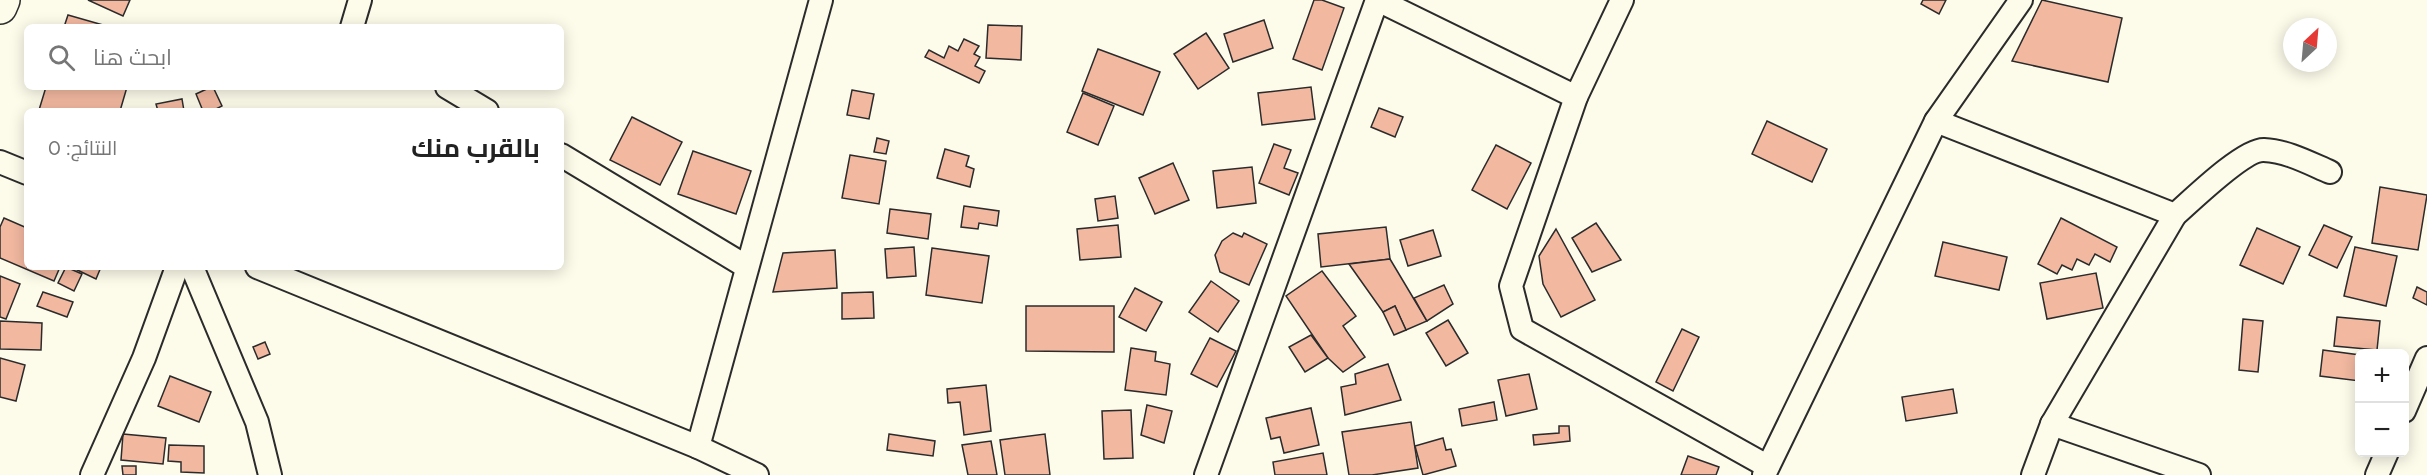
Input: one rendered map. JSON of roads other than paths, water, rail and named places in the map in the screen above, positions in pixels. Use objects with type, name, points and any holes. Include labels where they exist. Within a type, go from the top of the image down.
[{"type":"highway","points":[[0,7],[3,0]]},
{"type":"street","points":[[353,24],[360,0]]},
{"type":"street","points":[[698,447],[821,0]]},
{"type":"street","points":[[1206,475],[1378,0],[1576,97]]},
{"type":"street","points":[[1622,0],[1576,97],[1511,286],[1522,329],[1765,471],[1936,121],[2021,0]]},
{"type":"street","points":[[452,90],[482,108]]},
{"type":"street","points":[[1936,121],[2175,215]]},
{"type":"street","points":[[2033,475],[2052,424],[2175,215],[2233,165],[2261,149],[2286,153],[2330,172]]},
{"type":"street","points":[[564,157],[747,267]]},
{"type":"street","points":[[0,162],[24,172]]},
{"type":"street","points":[[92,475],[144,358],[176,270]]},
{"type":"street","points":[[193,270],[256,422],[270,475]]},
{"type":"street","points":[[265,270],[698,447],[758,475]]},
{"type":"street","points":[[2407,403],[2427,358]]},
{"type":"street","points":[[2052,424],[2199,475]]},
{"type":"street","points":[[2377,475],[2385,457]]}]
